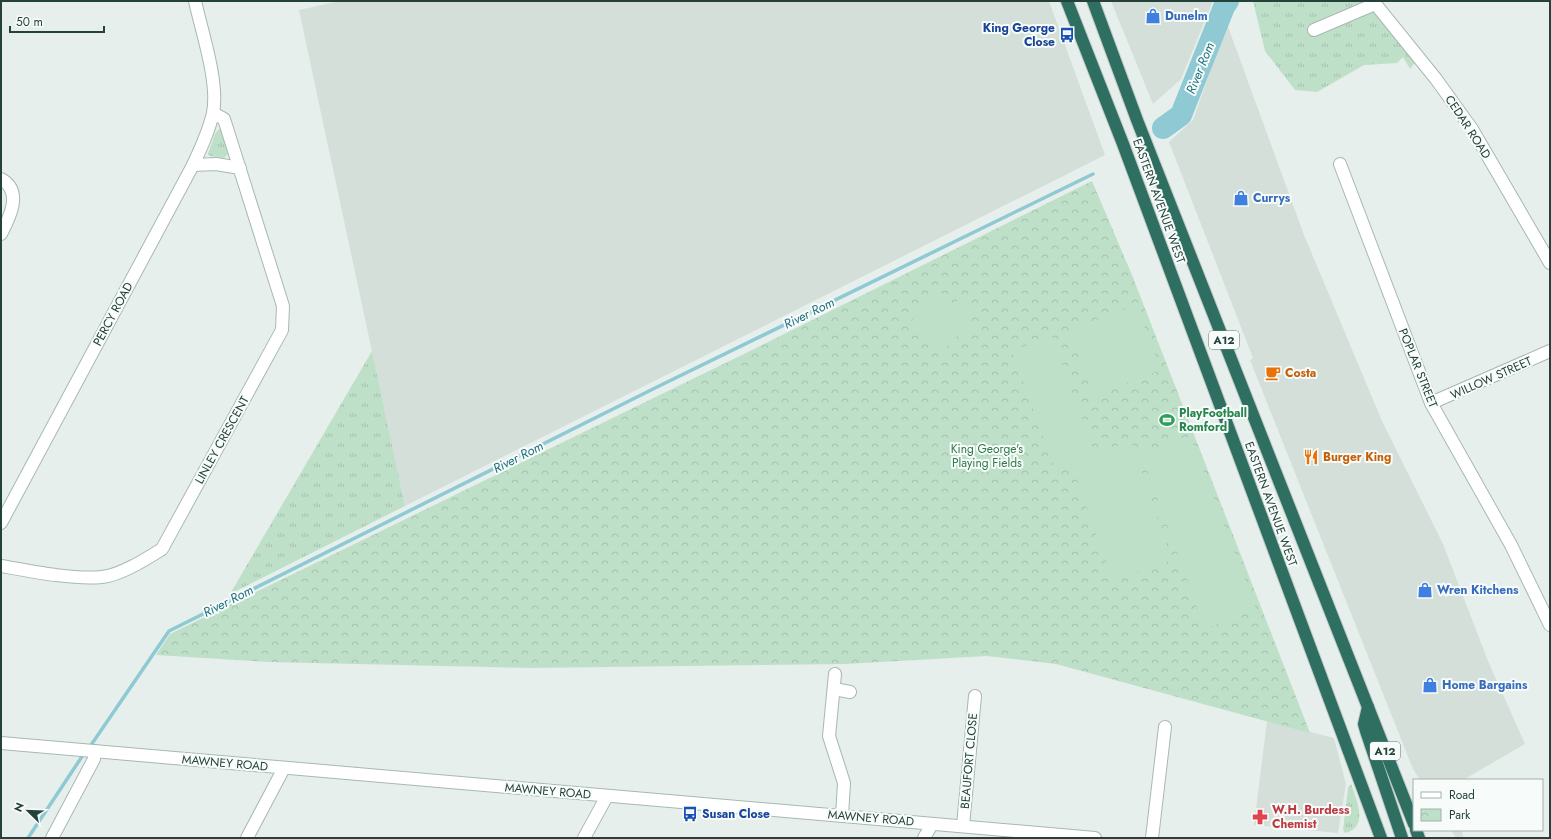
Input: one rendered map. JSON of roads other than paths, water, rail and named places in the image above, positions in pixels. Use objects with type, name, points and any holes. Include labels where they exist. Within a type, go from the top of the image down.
[{"type":"highway","name":"EASTERN AVENUE WEST","points":[[1067,1],[1123,144],[1381,838]]},
{"type":"highway","name":"EASTERN AVENUE WEST","points":[[1093,1],[1137,120],[1413,821]]},
{"type":"highway","points":[[1368,708],[1364,724],[1402,838]]},
{"type":"street","name":"PERCY ROAD","points":[[1,523],[193,164],[206,135],[213,113],[214,86],[195,1]]},
{"type":"street","points":[[1314,30],[1374,2]]},
{"type":"street","name":"CEDAR ROAD","points":[[1374,2],[1436,79],[1472,129],[1550,263]]},
{"type":"street","name":"LINLEY CRESCENT","points":[[1,566],[76,576],[102,577],[140,564],[162,549],[282,330],[283,306],[240,168],[224,119],[213,113]]},
{"type":"street","points":[[193,164],[216,164],[240,168]]},
{"type":"street","name":"POPLAR STREET","points":[[1340,164],[1431,403],[1511,545],[1550,625]]},
{"type":"street","points":[[1,179],[6,182],[14,196],[12,214],[1,234]]},
{"type":"street","name":"WILLOW STREET","points":[[1431,403],[1550,351]]},
{"type":"street","points":[[835,674],[829,736],[844,783],[842,816]]},
{"type":"street","points":[[834,689],[850,692]]},
{"type":"street","name":"BEAUFORT CLOSE","points":[[963,826],[974,696]]},
{"type":"street","points":[[1152,838],[1165,727]]},
{"type":"street","name":"MAWNEY ROAD","points":[[1,743],[1095,838]]},
{"type":"street","points":[[52,838],[94,759],[92,751]]},
{"type":"street","points":[[247,838],[284,768]]},
{"type":"street","points":[[584,838],[607,796]]},
{"type":"street","points":[[924,838],[932,824]]},
{"type":"waterway","name":"River Rom","points":[[1163,128],[1181,115],[1224,7],[1228,1]]},
{"type":"waterway","name":"River Rom","points":[[89,748],[169,631],[655,388],[1093,174]]},
{"type":"waterway","name":"River Rom","points":[[28,838],[85,752]]},
{"type":"place","name":"Dunelm","points":[[1153,16]]},
{"type":"place","name":"King George Close","points":[[1067,35]]},
{"type":"place","name":"Currys","points":[[1241,198]]},
{"type":"place","name":"Costa","points":[[1273,373]]},
{"type":"place","name":"PlayFootball Romford","points":[[1167,420]]},
{"type":"place","name":"Burger King","points":[[1311,457]]},
{"type":"place","name":"Wren Kitchens","points":[[1425,590]]},
{"type":"place","name":"Home Bargains","points":[[1430,685]]},
{"type":"place","name":"Susan Close","points":[[690,814]]},
{"type":"place","name":"W.H. Burdess Chemist","points":[[1260,817]]},
{"type":"park label","name":"King George's Playing Fields","points":[[987,456]]}]
